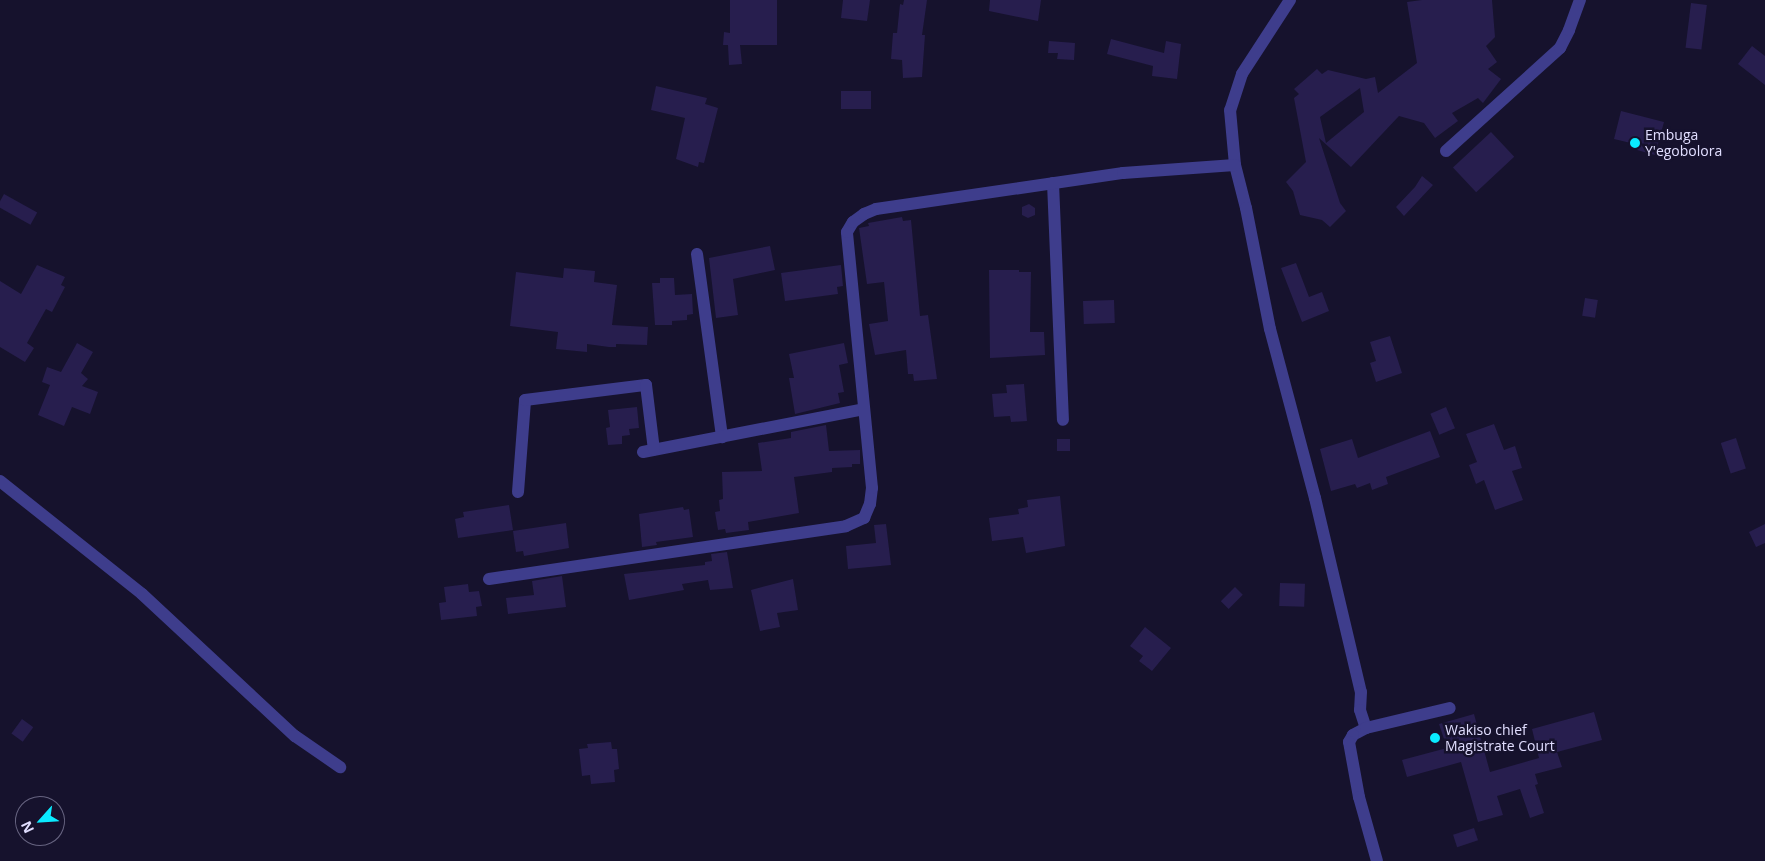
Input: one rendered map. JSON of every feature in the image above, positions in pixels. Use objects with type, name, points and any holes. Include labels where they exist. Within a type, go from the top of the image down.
[{"type":"street","points":[[1290,0],[1242,74],[1230,110],[1235,165],[1246,208],[1270,329],[1340,594],[1361,692],[1360,710],[1366,728]]},
{"type":"street","points":[[1446,151],[1560,48],[1580,0]]},
{"type":"street","points":[[489,579],[846,526],[864,518],[870,504],[872,488],[847,232],[853,222],[864,214],[876,209],[1123,173],[1235,165]]},
{"type":"street","points":[[1053,183],[1063,420]]},
{"type":"street","points":[[697,254],[722,437]]},
{"type":"street","points":[[518,492],[524,400],[646,385],[649,451],[864,409]]},
{"type":"street","points":[[0,481],[142,594],[295,736],[340,767]]},
{"type":"street","points":[[1377,861],[1359,797],[1349,742],[1353,735],[1366,728],[1450,708]]},
{"type":"building","points":[[730,0],[777,0],[777,45],[740,45],[742,64],[729,65],[728,45],[723,45],[724,32],[730,33]]},
{"type":"building","points":[[843,0],[870,0],[867,21],[841,18]]},
{"type":"building","points":[[904,0],[927,0],[922,35],[925,35],[922,77],[903,78],[902,60],[891,59],[893,33],[897,33],[900,4],[903,5]]},
{"type":"building","points":[[990,0],[1041,0],[1038,21],[989,11]]},
{"type":"building","points":[[1422,0],[1492,0],[1495,37],[1486,46],[1497,62],[1488,69],[1501,79],[1483,103],[1478,98],[1452,113],[1458,121],[1435,138],[1424,123],[1399,116],[1351,167],[1319,138],[1340,203],[1346,211],[1330,227],[1322,220],[1300,215],[1293,191],[1286,182],[1306,162],[1294,98],[1299,94],[1294,89],[1317,69],[1322,74],[1328,70],[1366,79],[1375,77],[1378,93],[1417,63],[1407,2]],"holes":[[[1360,88],[1364,112],[1326,143],[1320,117]]]},
{"type":"building","points":[[1691,3],[1707,5],[1701,50],[1686,48]]},
{"type":"building","points":[[1111,39],[1164,53],[1166,41],[1181,44],[1177,79],[1152,76],[1153,66],[1107,54]]},
{"type":"building","points":[[1049,41],[1075,43],[1074,60],[1057,59],[1058,53],[1048,53]]},
{"type":"building","points":[[1752,46],[1765,56],[1765,85],[1738,64]]},
{"type":"building","points":[[656,86],[707,98],[705,104],[718,108],[704,163],[699,162],[698,167],[676,159],[685,118],[651,110]]},
{"type":"building","points":[[841,91],[871,91],[871,109],[841,109]]},
{"type":"building","points":[[1621,111],[1664,122],[1655,155],[1637,150],[1639,145],[1614,139]]},
{"type":"building","points":[[1491,132],[1514,157],[1476,192],[1453,167]]},
{"type":"building","points":[[1422,176],[1433,185],[1404,216],[1396,207],[1415,187]]},
{"type":"building","points":[[4,194],[37,212],[30,225],[0,208],[0,201]]},
{"type":"building","points":[[1029,204],[1035,208],[1035,215],[1028,218],[1022,215],[1022,207]]},
{"type":"building","points":[[902,217],[903,221],[911,220],[920,316],[928,315],[937,379],[914,381],[913,374],[908,374],[906,350],[875,355],[869,324],[888,321],[884,282],[867,284],[859,228],[869,226],[868,223]]},
{"type":"building","points":[[770,246],[775,270],[733,279],[738,315],[716,318],[709,258]]},
{"type":"building","points":[[1296,263],[1309,297],[1322,292],[1329,311],[1302,322],[1281,268]]},
{"type":"building","points":[[37,265],[65,277],[61,285],[65,287],[52,312],[46,309],[27,343],[34,348],[25,362],[0,347],[0,281],[21,294]]},
{"type":"building","points":[[841,265],[843,286],[837,287],[838,294],[785,301],[781,273]]},
{"type":"building","points":[[564,268],[595,271],[594,282],[617,285],[612,325],[648,327],[647,345],[616,344],[616,347],[609,347],[587,344],[587,352],[556,349],[558,332],[510,326],[516,272],[563,278]]},
{"type":"building","points":[[989,270],[1031,272],[1030,332],[1044,332],[1045,355],[990,358]]},
{"type":"building","points":[[660,278],[674,278],[675,295],[692,294],[693,314],[687,315],[687,320],[672,321],[672,325],[655,325],[652,283],[660,283]]},
{"type":"building","points":[[1585,298],[1598,300],[1595,318],[1582,316]]},
{"type":"building","points":[[1114,300],[1115,323],[1084,324],[1083,301]]},
{"type":"building","points":[[1390,336],[1402,373],[1376,382],[1370,363],[1376,361],[1370,342]]},
{"type":"building","points":[[77,343],[93,352],[81,373],[88,379],[82,386],[98,392],[90,414],[72,407],[64,426],[38,415],[50,385],[42,382],[47,367],[61,372]]},
{"type":"building","points":[[844,343],[848,363],[839,365],[844,392],[838,393],[840,403],[795,414],[789,378],[794,378],[789,354]]},
{"type":"building","points":[[1024,384],[1027,421],[1011,422],[1010,416],[994,417],[992,394],[1007,393],[1006,385]]},
{"type":"building","points":[[637,407],[639,428],[629,429],[630,435],[622,436],[622,444],[608,445],[606,428],[610,427],[608,410]]},
{"type":"building","points":[[1446,407],[1455,428],[1439,435],[1430,414]]},
{"type":"building","points":[[1494,424],[1504,450],[1515,446],[1522,468],[1512,471],[1523,500],[1495,510],[1484,480],[1476,484],[1469,465],[1477,462],[1466,434]]},
{"type":"building","points":[[826,425],[829,451],[860,450],[860,464],[852,464],[852,467],[832,468],[832,472],[794,477],[799,513],[748,522],[749,530],[726,533],[725,529],[718,530],[715,512],[720,511],[719,500],[723,499],[722,472],[762,471],[758,443],[791,438],[791,432]]},
{"type":"building","points":[[1430,431],[1440,457],[1386,477],[1388,484],[1372,490],[1370,483],[1357,488],[1355,484],[1331,491],[1320,449],[1352,439],[1358,458]]},
{"type":"building","points":[[1736,438],[1746,468],[1731,473],[1721,443]]},
{"type":"building","points":[[1057,439],[1070,439],[1070,451],[1057,451]]},
{"type":"building","points":[[1060,496],[1065,546],[1026,553],[1023,537],[992,541],[989,518],[1019,514],[1018,509],[1028,507],[1027,500]]},
{"type":"building","points":[[509,505],[513,530],[458,538],[455,519],[464,517],[463,512]]},
{"type":"building","points":[[683,507],[684,510],[689,509],[693,537],[656,542],[657,545],[642,547],[639,514]]},
{"type":"building","points":[[566,523],[569,548],[524,556],[523,551],[516,552],[513,531]]},
{"type":"building","points":[[886,524],[891,565],[848,569],[846,546],[876,543],[874,525]]},
{"type":"building","points":[[1765,524],[1765,543],[1756,547],[1749,532]]},
{"type":"building","points":[[727,552],[733,588],[710,590],[708,580],[682,584],[684,590],[629,600],[624,574],[705,565],[705,562],[712,561],[711,554]]},
{"type":"building","points":[[562,576],[566,607],[508,614],[506,598],[534,595],[532,581]]},
{"type":"building","points":[[793,579],[798,610],[777,613],[780,627],[760,631],[751,590]]},
{"type":"building","points":[[1280,583],[1305,584],[1304,607],[1279,606]]},
{"type":"building","points":[[468,584],[469,592],[479,591],[482,606],[476,607],[477,616],[441,620],[439,603],[446,602],[444,587]]},
{"type":"building","points":[[1235,587],[1243,595],[1229,609],[1221,601]]},
{"type":"building","points":[[1145,627],[1171,648],[1152,671],[1139,661],[1143,656],[1130,646]]},
{"type":"building","points":[[1594,712],[1602,740],[1557,752],[1562,767],[1535,774],[1538,784],[1535,785],[1544,813],[1530,818],[1520,789],[1497,796],[1503,815],[1478,822],[1461,762],[1407,777],[1402,760],[1447,748],[1439,724],[1474,714],[1490,772],[1539,758],[1532,729]]},
{"type":"building","points":[[22,719],[33,727],[23,742],[11,734]]},
{"type":"building","points":[[611,742],[612,749],[617,749],[619,769],[614,770],[615,782],[591,784],[590,775],[582,776],[579,749],[588,748],[587,744]]},
{"type":"building","points":[[1474,828],[1478,840],[1457,847],[1453,835]]},
{"type":"place","name":"Embuga Y'egobolora","points":[[1635,143]]},
{"type":"place","name":"Wakiso chief Magistrate Court","points":[[1435,738]]}]
